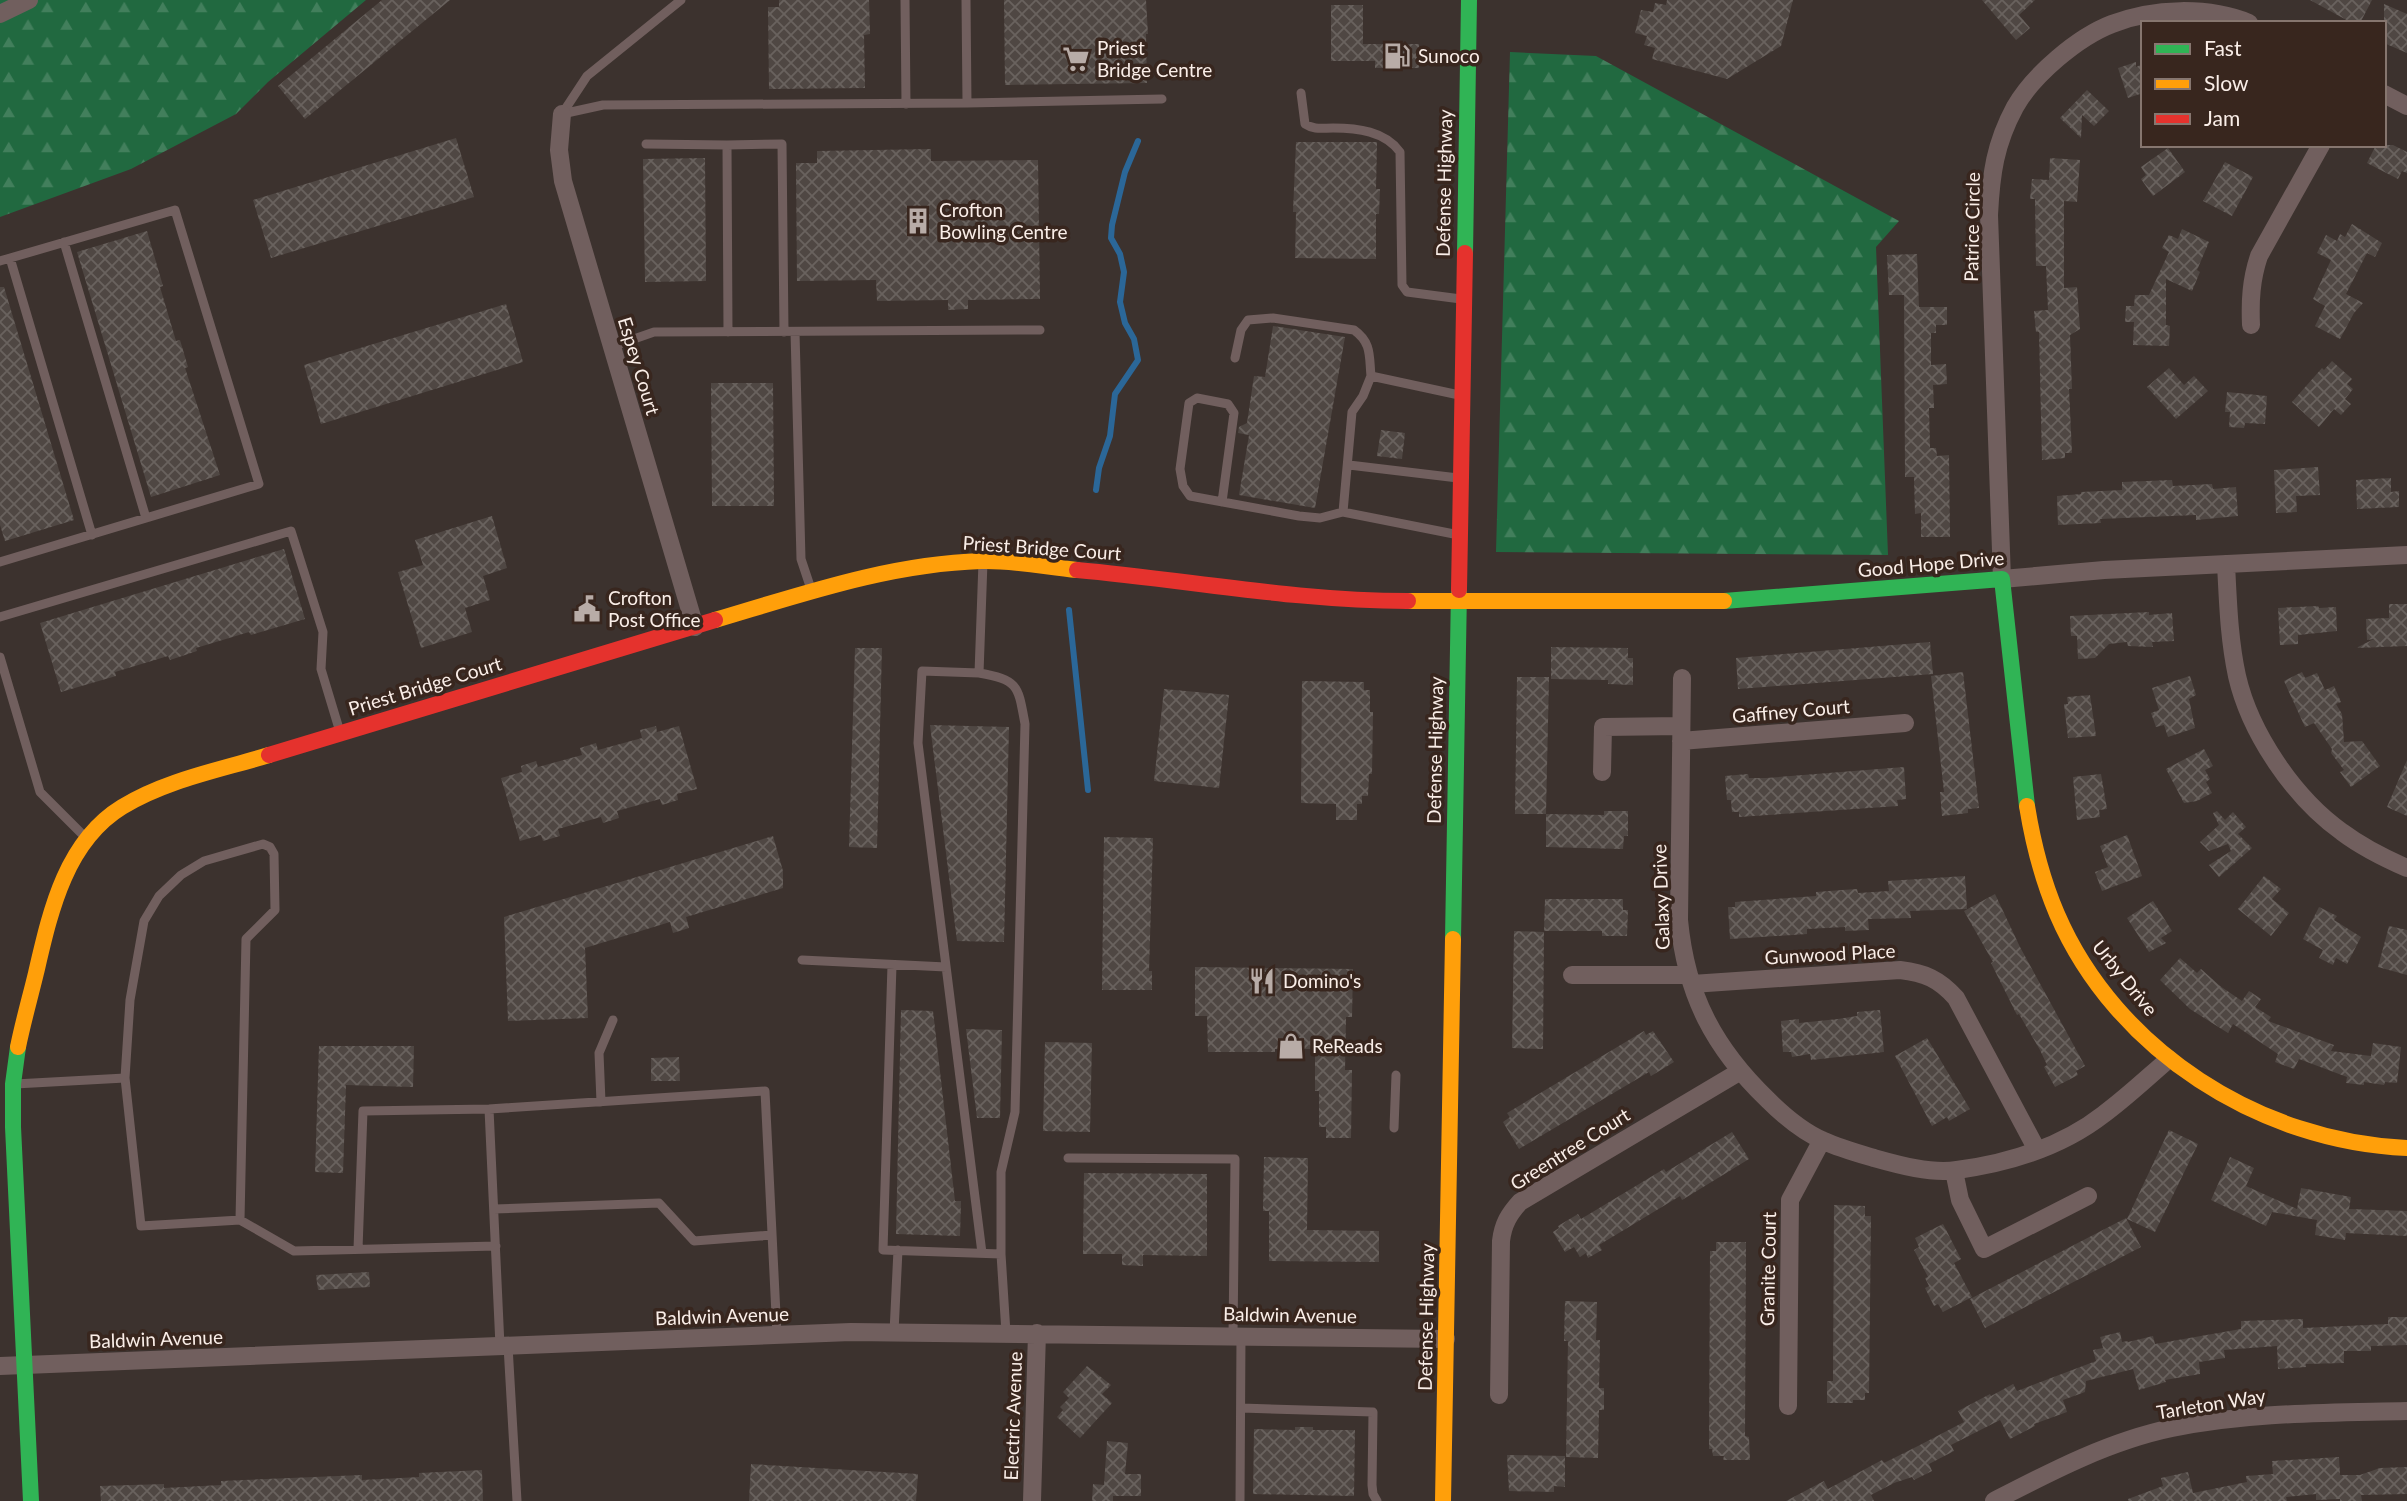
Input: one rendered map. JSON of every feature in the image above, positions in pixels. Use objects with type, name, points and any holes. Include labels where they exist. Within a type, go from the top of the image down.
[{"type":"street","points":[[0,14],[29,0]]},
{"type":"street","name":"Defense Highway","points":[[1443,1501],[1469,0]]},
{"type":"street","name":"Patrice Circle","points":[[2002,579],[1989,215],[1991,173],[2000,139],[2016,105],[2040,75],[2072,47],[2111,24],[2150,14],[2195,11],[2240,21]]},
{"type":"street","points":[[2386,95],[2407,106]]},
{"type":"street","name":"Espey Court","points":[[562,114],[559,150],[563,181],[695,627]]},
{"type":"street","points":[[2251,326],[2250,298],[2259,256],[2319,147]]},
{"type":"street","name":"Good Hope Drive","points":[[1458,600],[1672,603],[1746,601],[2104,570],[2407,555]]},
{"type":"street","name":"Priest Bridge Court","points":[[31,1501],[13,1084],[19,1047],[54,899],[67,869],[87,840],[107,818],[132,801],[163,787],[812,591],[869,575],[909,568],[983,561],[1151,577],[1290,596],[1458,600]]},
{"type":"street","points":[[2226,565],[2231,639],[2238,678],[2249,711],[2267,745],[2295,787],[2311,806],[2340,832],[2376,854],[2407,868]]},
{"type":"street","name":"Urby Drive","points":[[2002,579],[2023,788],[2034,844],[2050,896],[2069,940],[2093,978],[2122,1013],[2169,1059],[2212,1090],[2252,1112],[2293,1127],[2354,1143],[2407,1149]]},
{"type":"street","name":"Galaxy Drive","points":[[1682,678],[1679,920],[1682,952],[1704,1015],[1721,1048],[1739,1072],[1786,1118],[1822,1140],[1887,1162],[1914,1168],[1954,1171],[2038,1150],[2077,1132],[2103,1115],[2169,1059]]},
{"type":"street","name":"Gaffney Court","points":[[1602,772],[1603,727],[1681,734],[1905,723]]},
{"type":"street","name":"Gunwood Place","points":[[1572,975],[1691,979],[1900,970],[1931,976],[1943,983],[1956,998],[2038,1150]]},
{"type":"street","name":"Greentree Court","points":[[1499,1395],[1501,1241],[1503,1227],[1510,1213],[1520,1202],[1739,1072]]},
{"type":"street","name":"Granite Court","points":[[1788,1406],[1790,1200],[1822,1140]]},
{"type":"street","points":[[1954,1171],[1960,1200],[1984,1249],[2088,1196]]},
{"type":"street","name":"Baldwin Avenue","points":[[0,1366],[894,1332],[1446,1339]]},
{"type":"street","name":"Electric Avenue","points":[[1032,1501],[1037,1333]]},
{"type":"street","name":"Tarleton Way","points":[[1993,1501],[2107,1448],[2170,1428],[2280,1415],[2407,1411]]},
{"type":"lane","points":[[562,114],[587,76],[681,0]]},
{"type":"lane","points":[[905,0],[906,104]]},
{"type":"lane","points":[[966,0],[967,103]]},
{"type":"lane","points":[[1301,93],[1305,124],[1311,129],[1337,128],[1371,132],[1392,142],[1400,152],[1402,285],[1407,292],[1463,299]]},
{"type":"lane","points":[[562,114],[603,105],[906,104],[1162,99]]},
{"type":"lane","points":[[646,144],[782,144],[784,332]]},
{"type":"lane","points":[[727,145],[728,332]]},
{"type":"lane","points":[[0,261],[175,210],[259,484],[0,562]]},
{"type":"lane","points":[[64,242],[146,519]]},
{"type":"lane","points":[[10,258],[92,534]]},
{"type":"lane","points":[[1236,358],[1241,330],[1248,320],[1273,318],[1354,330],[1365,338],[1369,349],[1371,376],[1363,396],[1352,412],[1343,512]]},
{"type":"lane","points":[[611,347],[654,332],[1040,330]]},
{"type":"lane","points":[[795,332],[801,559],[812,591]]},
{"type":"lane","points":[[1371,376],[1461,395]]},
{"type":"lane","points":[[1222,502],[1234,413],[1228,404],[1197,398],[1189,402],[1180,478],[1191,496],[1222,502],[1300,516],[1320,518],[1343,512],[1459,535]]},
{"type":"lane","points":[[1349,465],[1460,478]]},
{"type":"lane","points":[[0,617],[291,531],[323,632],[321,669],[340,733]]},
{"type":"lane","points":[[979,673],[983,561]]},
{"type":"lane","points":[[0,657],[40,792],[87,840]]},
{"type":"lane","points":[[982,1253],[918,743],[922,671],[979,673],[1004,677],[1020,695],[1025,724],[1014,1112],[1001,1172],[1001,1254],[1006,1333]]},
{"type":"lane","points":[[240,1220],[246,939],[275,910],[274,854],[270,847],[263,844],[204,861],[181,875],[159,896],[144,921],[130,1000],[125,1078],[142,1226],[240,1220],[294,1251],[496,1246]]},
{"type":"lane","points":[[802,960],[946,967]]},
{"type":"lane","points":[[892,965],[883,1250],[1001,1254]]},
{"type":"lane","points":[[601,1102],[599,1053],[613,1020]]},
{"type":"lane","points":[[1394,1128],[1396,1075]]},
{"type":"lane","points":[[13,1084],[125,1078]]},
{"type":"lane","points":[[358,1249],[363,1111],[489,1109],[765,1091],[777,1335]]},
{"type":"lane","points":[[489,1109],[496,1246],[517,1501]]},
{"type":"lane","points":[[1068,1158],[1235,1159],[1237,1336],[1241,1408],[1240,1501]]},
{"type":"lane","points":[[494,1209],[659,1203],[694,1241],[772,1235]]},
{"type":"lane","points":[[894,1332],[898,1250]]},
{"type":"lane","points":[[1241,1408],[1373,1412],[1372,1485],[1377,1501]]},
{"type":"green space","points":[[0,0],[366,0],[268,82],[236,114],[131,169],[0,217]]},
{"type":"green space","points":[[1510,52],[1596,56],[1899,221],[1876,247],[1888,555],[1496,552]]},
{"type":"building","points":[[382,0],[450,0],[305,119],[278,86]]},
{"type":"building","points":[[779,0],[869,0],[870,34],[864,35],[865,88],[769,89],[768,7],[779,7]]},
{"type":"building","name":"Priest Bridge Centre","points":[[1004,0],[1146,0],[1147,83],[1005,85]]},
{"type":"building","points":[[1667,0],[1793,0],[1781,46],[1727,79],[1652,59],[1655,48],[1644,45],[1647,36],[1635,33],[1641,10],[1653,12],[1655,3],[1666,5]]},
{"type":"building","points":[[1982,0],[2035,0],[2019,15],[2030,28],[2016,40]]},
{"type":"building","points":[[2310,0],[2372,0],[2361,21],[2348,21]]},
{"type":"building","points":[[2384,4],[2407,14],[2407,53],[2386,44]]},
{"type":"building","points":[[1331,5],[1363,5],[1363,44],[1419,44],[1419,68],[1375,68],[1375,61],[1331,61]]},
{"type":"building","points":[[2136,62],[2136,67],[2141,65],[2141,94],[2128,98],[2118,68]]},
{"type":"building","points":[[2087,90],[2109,111],[2094,126],[2082,115],[2081,138],[2060,118]]},
{"type":"building","points":[[456,138],[474,197],[271,258],[253,200]]},
{"type":"building","points":[[1296,142],[1377,142],[1376,189],[1380,189],[1379,214],[1376,214],[1376,259],[1295,258],[1296,212],[1293,212]]},
{"type":"building","points":[[2393,145],[2407,152],[2407,173],[2402,171],[2398,179],[2367,163],[2375,147]]},
{"type":"building","points":[[2168,148],[2185,172],[2153,196],[2141,179],[2146,175],[2141,167]]},
{"type":"building","name":"Crofton Bowling Centre","points":[[931,149],[931,161],[1038,160],[1040,299],[968,300],[968,309],[948,310],[948,300],[877,301],[876,280],[797,281],[796,163],[817,163],[817,151]]},
{"type":"building","points":[[705,158],[706,281],[645,282],[643,159]]},
{"type":"building","points":[[2050,158],[2080,160],[2077,202],[2064,201],[2064,288],[2077,287],[2080,329],[2070,335],[2072,453],[2065,453],[2065,458],[2042,460],[2039,332],[2036,332],[2034,311],[2048,310],[2046,266],[2036,266],[2035,199],[2030,199],[2032,179],[2049,180]]},
{"type":"building","points":[[2225,162],[2253,177],[2232,216],[2203,201]]},
{"type":"building","points":[[2352,224],[2382,243],[2375,257],[2367,253],[2346,294],[2363,303],[2354,313],[2340,339],[2315,326],[2325,306],[2313,299],[2331,260],[2317,253],[2326,235],[2337,241],[2340,234],[2345,237]]},
{"type":"building","points":[[2182,229],[2209,242],[2197,270],[2200,272],[2192,291],[2166,279],[2169,346],[2133,345],[2134,322],[2125,322],[2126,306],[2134,306],[2135,295],[2149,295],[2169,252],[2162,248],[2169,235],[2178,239]]},
{"type":"building","points":[[147,231],[176,341],[180,340],[188,367],[185,368],[220,475],[151,497],[77,252]]},
{"type":"building","points":[[1917,254],[1919,307],[1947,307],[1947,325],[1936,325],[1936,333],[1931,333],[1931,365],[1946,364],[1947,384],[1933,385],[1934,408],[1929,408],[1930,448],[1936,448],[1937,456],[1949,455],[1950,537],[1921,537],[1921,513],[1915,514],[1914,477],[1905,477],[1904,295],[1889,295],[1887,255]]},
{"type":"building","points":[[0,287],[4,287],[74,520],[5,541],[0,525]]},
{"type":"building","points":[[506,304],[523,362],[321,424],[304,365]]},
{"type":"building","points":[[1273,326],[1345,337],[1315,508],[1239,495],[1249,435],[1238,433],[1239,427],[1247,423],[1254,376],[1265,377]]},
{"type":"building","points":[[2332,361],[2352,379],[2347,384],[2353,389],[2345,399],[2351,404],[2341,415],[2334,409],[2319,427],[2292,402],[2322,368],[2324,370]]},
{"type":"building","points":[[2169,368],[2184,385],[2194,376],[2208,391],[2176,419],[2147,387]]},
{"type":"building","points":[[711,383],[773,383],[774,506],[712,506]]},
{"type":"building","points":[[2227,392],[2267,396],[2265,424],[2245,423],[2244,428],[2229,427],[2230,412],[2225,412]]},
{"type":"building","points":[[1381,430],[1405,433],[1402,459],[1377,456]]},
{"type":"building","points":[[2318,467],[2320,495],[2296,496],[2297,512],[2276,513],[2274,470]]},
{"type":"building","points":[[2391,478],[2391,492],[2399,491],[2399,507],[2357,509],[2356,480]]},
{"type":"building","points":[[2172,480],[2173,486],[2212,484],[2213,489],[2236,487],[2238,516],[2196,520],[2196,515],[2100,519],[2101,523],[2058,525],[2057,496],[2122,490],[2122,482]]},
{"type":"building","points":[[492,516],[507,568],[483,576],[490,600],[465,608],[472,632],[421,648],[398,572],[423,565],[415,540]]},
{"type":"building","points":[[284,549],[305,619],[196,648],[197,651],[170,660],[168,656],[115,672],[116,676],[61,692],[40,623]]},
{"type":"building","points":[[2389,604],[2407,604],[2407,646],[2356,648],[2374,639],[2367,640],[2366,619],[2389,618]]},
{"type":"building","points":[[2336,607],[2337,631],[2298,635],[2298,644],[2280,645],[2278,608]]},
{"type":"building","points":[[2149,612],[2149,615],[2172,613],[2174,641],[2152,642],[2153,647],[2128,646],[2127,642],[2109,644],[2095,658],[2078,659],[2077,636],[2071,636],[2070,616]]},
{"type":"building","points":[[1930,642],[1933,674],[1738,689],[1736,658]]},
{"type":"building","points":[[1551,647],[1628,648],[1628,658],[1633,658],[1633,685],[1608,684],[1608,680],[1551,679]]},
{"type":"building","points":[[855,648],[882,648],[877,848],[849,847]]},
{"type":"building","points":[[1963,672],[1979,808],[1968,809],[1968,813],[1942,816],[1940,792],[1944,792],[1931,676]]},
{"type":"building","points":[[2302,672],[2305,678],[2317,673],[2325,690],[2334,686],[2341,702],[2336,704],[2342,714],[2344,742],[2362,741],[2380,766],[2351,787],[2340,772],[2344,770],[2331,753],[2332,749],[2314,723],[2305,727],[2284,681]]},
{"type":"building","points":[[2190,676],[2196,695],[2189,699],[2195,728],[2168,737],[2164,725],[2156,727],[2151,713],[2159,710],[2152,688]]},
{"type":"building","points":[[1517,677],[1549,677],[1546,814],[1515,814]]},
{"type":"building","points":[[1302,681],[1364,682],[1364,690],[1370,690],[1370,712],[1373,712],[1372,774],[1369,774],[1368,796],[1362,796],[1362,804],[1357,804],[1357,820],[1336,820],[1336,804],[1301,803]]},
{"type":"building","points":[[1164,689],[1229,695],[1219,788],[1154,781]]},
{"type":"building","points":[[2090,695],[2096,736],[2068,738],[2064,704],[2068,704],[2067,697]]},
{"type":"building","points":[[930,725],[1009,727],[1004,942],[957,941]]},
{"type":"building","points":[[656,726],[657,732],[679,726],[697,789],[677,794],[678,800],[662,805],[660,799],[617,811],[619,818],[603,823],[601,817],[558,829],[560,836],[543,841],[541,835],[520,841],[501,778],[522,772],[521,766],[536,761],[538,767],[582,755],[580,748],[596,743],[598,750],[642,738],[640,730]]},
{"type":"building","points":[[2204,749],[2213,766],[2205,770],[2210,779],[2206,782],[2212,793],[2197,801],[2184,803],[2166,769]]},
{"type":"building","points":[[2407,760],[2407,816],[2387,807]]},
{"type":"building","points":[[1904,767],[1906,799],[1897,800],[1898,806],[1739,817],[1739,812],[1732,812],[1731,800],[1727,800],[1725,776],[1748,774],[1749,778],[1766,778]]},
{"type":"building","points":[[2101,774],[2107,809],[2099,810],[2100,817],[2077,820],[2073,777]]},
{"type":"building","points":[[1604,811],[1628,811],[1628,836],[1624,836],[1623,849],[1546,847],[1546,814],[1604,815]]},
{"type":"building","points":[[2217,811],[2225,820],[2233,812],[2246,827],[2238,834],[2252,848],[2219,877],[2209,865],[2231,851],[2228,844],[2209,851],[2200,842],[2219,825],[2213,813]]},
{"type":"building","points":[[2127,835],[2142,876],[2102,891],[2095,872],[2108,867],[2100,846]]},
{"type":"building","points":[[773,836],[783,871],[783,888],[686,917],[689,928],[673,933],[670,922],[585,948],[588,1018],[508,1021],[504,917]]},
{"type":"building","points":[[1104,837],[1153,838],[1149,971],[1152,971],[1152,990],[1102,990]]},
{"type":"building","points":[[1965,876],[1967,909],[1910,911],[1911,918],[1868,919],[1869,930],[1845,931],[1845,927],[1807,929],[1807,934],[1730,939],[1728,907],[1735,907],[1735,902],[1816,896],[1816,892],[1842,890],[1857,889],[1858,893],[1889,891],[1888,881]]},
{"type":"building","points":[[2264,876],[2281,889],[2272,899],[2289,913],[2271,936],[2238,909]]},
{"type":"building","points":[[1995,894],[2020,947],[2085,1066],[2076,1071],[2078,1075],[2055,1087],[2044,1067],[2047,1065],[2040,1050],[2019,1014],[2017,1015],[1991,963],[1993,962],[1964,911]]},
{"type":"building","points":[[1545,899],[1623,899],[1623,910],[1628,910],[1627,936],[1602,936],[1602,931],[1544,931]]},
{"type":"building","points":[[2153,901],[2172,931],[2161,938],[2166,943],[2149,952],[2127,918]]},
{"type":"building","points":[[2319,907],[2337,916],[2334,920],[2361,937],[2347,964],[2336,958],[2333,965],[2319,958],[2323,950],[2303,939]]},
{"type":"building","points":[[2389,926],[2407,930],[2407,975],[2378,967]]},
{"type":"building","points":[[1514,931],[1544,932],[1543,1049],[1512,1048]]},
{"type":"building","points":[[2180,958],[2197,973],[2201,969],[2242,1001],[2249,991],[2261,999],[2255,1007],[2271,1017],[2268,1021],[2334,1045],[2331,1051],[2371,1056],[2373,1043],[2401,1047],[2397,1083],[2346,1083],[2347,1077],[2299,1059],[2294,1069],[2275,1062],[2278,1054],[2233,1024],[2228,1033],[2190,1009],[2160,980]]},
{"type":"building","points":[[1195,967],[1353,969],[1352,1017],[1346,1017],[1345,1070],[1352,1070],[1351,1138],[1326,1138],[1326,1127],[1319,1127],[1319,1091],[1315,1091],[1315,1049],[1208,1052],[1207,1016],[1195,1016]]},
{"type":"building","points":[[901,1010],[933,1011],[955,1201],[961,1201],[960,1236],[896,1234]]},
{"type":"building","points":[[1880,1010],[1884,1052],[1811,1060],[1810,1054],[1792,1057],[1791,1052],[1783,1052],[1781,1021],[1799,1019],[1799,1023],[1838,1019],[1857,1016],[1857,1012]]},
{"type":"building","points":[[966,1029],[1002,1030],[1000,1118],[977,1118]]},
{"type":"building","points":[[1644,1031],[1646,1035],[1653,1031],[1674,1062],[1651,1076],[1649,1072],[1519,1149],[1503,1122],[1510,1117],[1507,1113]]},
{"type":"building","points":[[1927,1038],[1970,1109],[1949,1121],[1947,1117],[1932,1126],[1895,1056]]},
{"type":"building","points":[[1045,1042],[1092,1043],[1090,1132],[1043,1131]]},
{"type":"building","points":[[319,1046],[414,1046],[413,1087],[346,1085],[343,1173],[315,1172]]},
{"type":"building","points":[[679,1057],[680,1081],[651,1081],[651,1058]]},
{"type":"building","points":[[2169,1130],[2198,1144],[2155,1232],[2127,1219]]},
{"type":"building","points":[[1732,1132],[1749,1159],[1682,1200],[1680,1196],[1599,1245],[1602,1250],[1588,1258],[1586,1253],[1580,1257],[1574,1247],[1565,1252],[1553,1232],[1558,1226],[1578,1214],[1581,1219]]},
{"type":"building","points":[[1264,1157],[1308,1158],[1307,1230],[1379,1231],[1379,1262],[1269,1261],[1269,1211],[1263,1211]]},
{"type":"building","points":[[2230,1157],[2254,1168],[2246,1186],[2297,1209],[2301,1188],[2351,1197],[2349,1209],[2407,1211],[2407,1236],[2346,1233],[2345,1240],[2315,1235],[2317,1220],[2272,1212],[2266,1226],[2211,1200]]},
{"type":"building","points":[[1084,1173],[1207,1174],[1207,1256],[1143,1255],[1143,1266],[1122,1265],[1122,1254],[1083,1254]]},
{"type":"building","points":[[1834,1205],[1865,1206],[1865,1216],[1871,1216],[1869,1393],[1865,1393],[1865,1400],[1853,1400],[1853,1403],[1827,1403],[1827,1381],[1833,1381]]},
{"type":"building","points":[[2126,1218],[2141,1247],[1985,1328],[1970,1299]]},
{"type":"building","points":[[1943,1224],[1961,1259],[1954,1263],[1972,1297],[1943,1312],[1938,1304],[1934,1306],[1925,1288],[1929,1286],[1925,1278],[1928,1277],[1914,1250],[1919,1247],[1915,1238]]},
{"type":"building","points":[[1716,1242],[1746,1242],[1745,1436],[1749,1437],[1750,1460],[1723,1460],[1724,1456],[1713,1456],[1712,1449],[1709,1449],[1710,1251],[1716,1251]]},
{"type":"building","points":[[369,1272],[370,1287],[318,1290],[316,1275]]},
{"type":"building","points":[[1565,1301],[1597,1302],[1596,1340],[1600,1340],[1599,1388],[1604,1388],[1604,1410],[1599,1410],[1598,1458],[1566,1457],[1568,1341],[1564,1341]]},
{"type":"building","points":[[2388,1317],[2407,1317],[2407,1345],[2371,1346],[2371,1351],[2344,1351],[2344,1363],[2306,1364],[2306,1367],[2278,1369],[2277,1346],[2224,1350],[2225,1358],[2199,1362],[2200,1374],[2165,1380],[2166,1382],[2139,1390],[2133,1369],[2086,1381],[2085,1392],[2063,1400],[2067,1412],[2034,1424],[2035,1426],[2010,1439],[2000,1420],[1951,1445],[1954,1451],[1929,1464],[1932,1471],[1914,1480],[1912,1477],[1894,1483],[1871,1495],[1874,1501],[1786,1501],[1824,1481],[1828,1489],[1882,1460],[1884,1463],[1964,1422],[1958,1411],[1990,1394],[1991,1396],[2013,1384],[2017,1391],[2096,1361],[2093,1350],[2103,1348],[2100,1337],[2120,1332],[2122,1342],[2128,1342],[2153,1336],[2155,1344],[2241,1329],[2241,1321],[2303,1319],[2303,1328],[2388,1324]]},
{"type":"building","points":[[1087,1366],[1111,1385],[1102,1394],[1112,1403],[1080,1438],[1057,1417],[1063,1410],[1060,1407],[1069,1398],[1063,1392]]},
{"type":"building","points":[[1295,1427],[1355,1430],[1354,1496],[1253,1494],[1254,1429],[1295,1430]]},
{"type":"building","points":[[1107,1441],[1128,1443],[1125,1474],[1141,1474],[1141,1496],[1113,1496],[1113,1501],[1092,1501],[1093,1484],[1104,1485]]},
{"type":"building","points":[[1507,1455],[1565,1456],[1565,1487],[1554,1486],[1554,1492],[1509,1491]]},
{"type":"building","points":[[2339,1457],[2340,1475],[2360,1475],[2380,1468],[2407,1467],[2407,1494],[2361,1495],[2362,1501],[2316,1500],[2316,1494],[2286,1497],[2287,1501],[2128,1501],[2163,1486],[2161,1478],[2188,1472],[2193,1493],[2247,1482],[2246,1476],[2273,1474],[2272,1461]]},
{"type":"building","points":[[751,1464],[918,1474],[916,1501],[749,1501]]},
{"type":"building","points":[[482,1470],[483,1501],[101,1501],[100,1486],[164,1484],[164,1488],[221,1485],[221,1481],[362,1475],[362,1480],[419,1477],[419,1473]]},
{"type":"waterway","points":[[1096,490],[1099,468],[1110,436],[1115,394],[1138,360],[1134,339],[1125,323],[1120,302],[1124,272],[1120,254],[1111,238],[1125,172],[1138,141]]},
{"type":"waterway","points":[[1069,610],[1088,790]]},
{"type":"traffic: fast","points":[[1465,253],[1469,0]]},
{"type":"traffic: fast","points":[[1724,601],[2002,579],[2027,806]]},
{"type":"traffic: fast","points":[[1453,939],[1459,590]]},
{"type":"traffic: fast","points":[[18,1047],[13,1084],[13,1127],[31,1501]]},
{"type":"traffic: slow","points":[[715,620],[846,582],[947,563],[993,561],[1077,570]]},
{"type":"traffic: slow","points":[[1408,601],[1724,601]]},
{"type":"traffic: slow","points":[[18,1047],[54,903],[73,859],[86,839],[122,807],[139,798],[194,776],[269,755]]},
{"type":"traffic: slow","points":[[2027,806],[2047,888],[2057,914],[2083,963],[2116,1008],[2155,1047],[2199,1080],[2248,1107],[2299,1128],[2352,1142],[2407,1148]]},
{"type":"traffic: slow","points":[[1443,1501],[1453,939]]},
{"type":"traffic: jam","points":[[1459,590],[1465,253]]},
{"type":"traffic: jam","points":[[1077,570],[1325,598],[1408,601]]},
{"type":"traffic: jam","points":[[269,755],[715,620]]},
{"type":"place","name":"Sunoco","points":[[1397,56]]},
{"type":"place","name":"Priest Bridge Centre","points":[[1076,59]]},
{"type":"place","name":"Crofton Bowling Centre","points":[[918,221]]},
{"type":"place","name":"Crofton Post Office","points":[[587,609]]},
{"type":"place","name":"Domino's","points":[[1262,981]]},
{"type":"place","name":"ReReads","points":[[1291,1046]]}]
